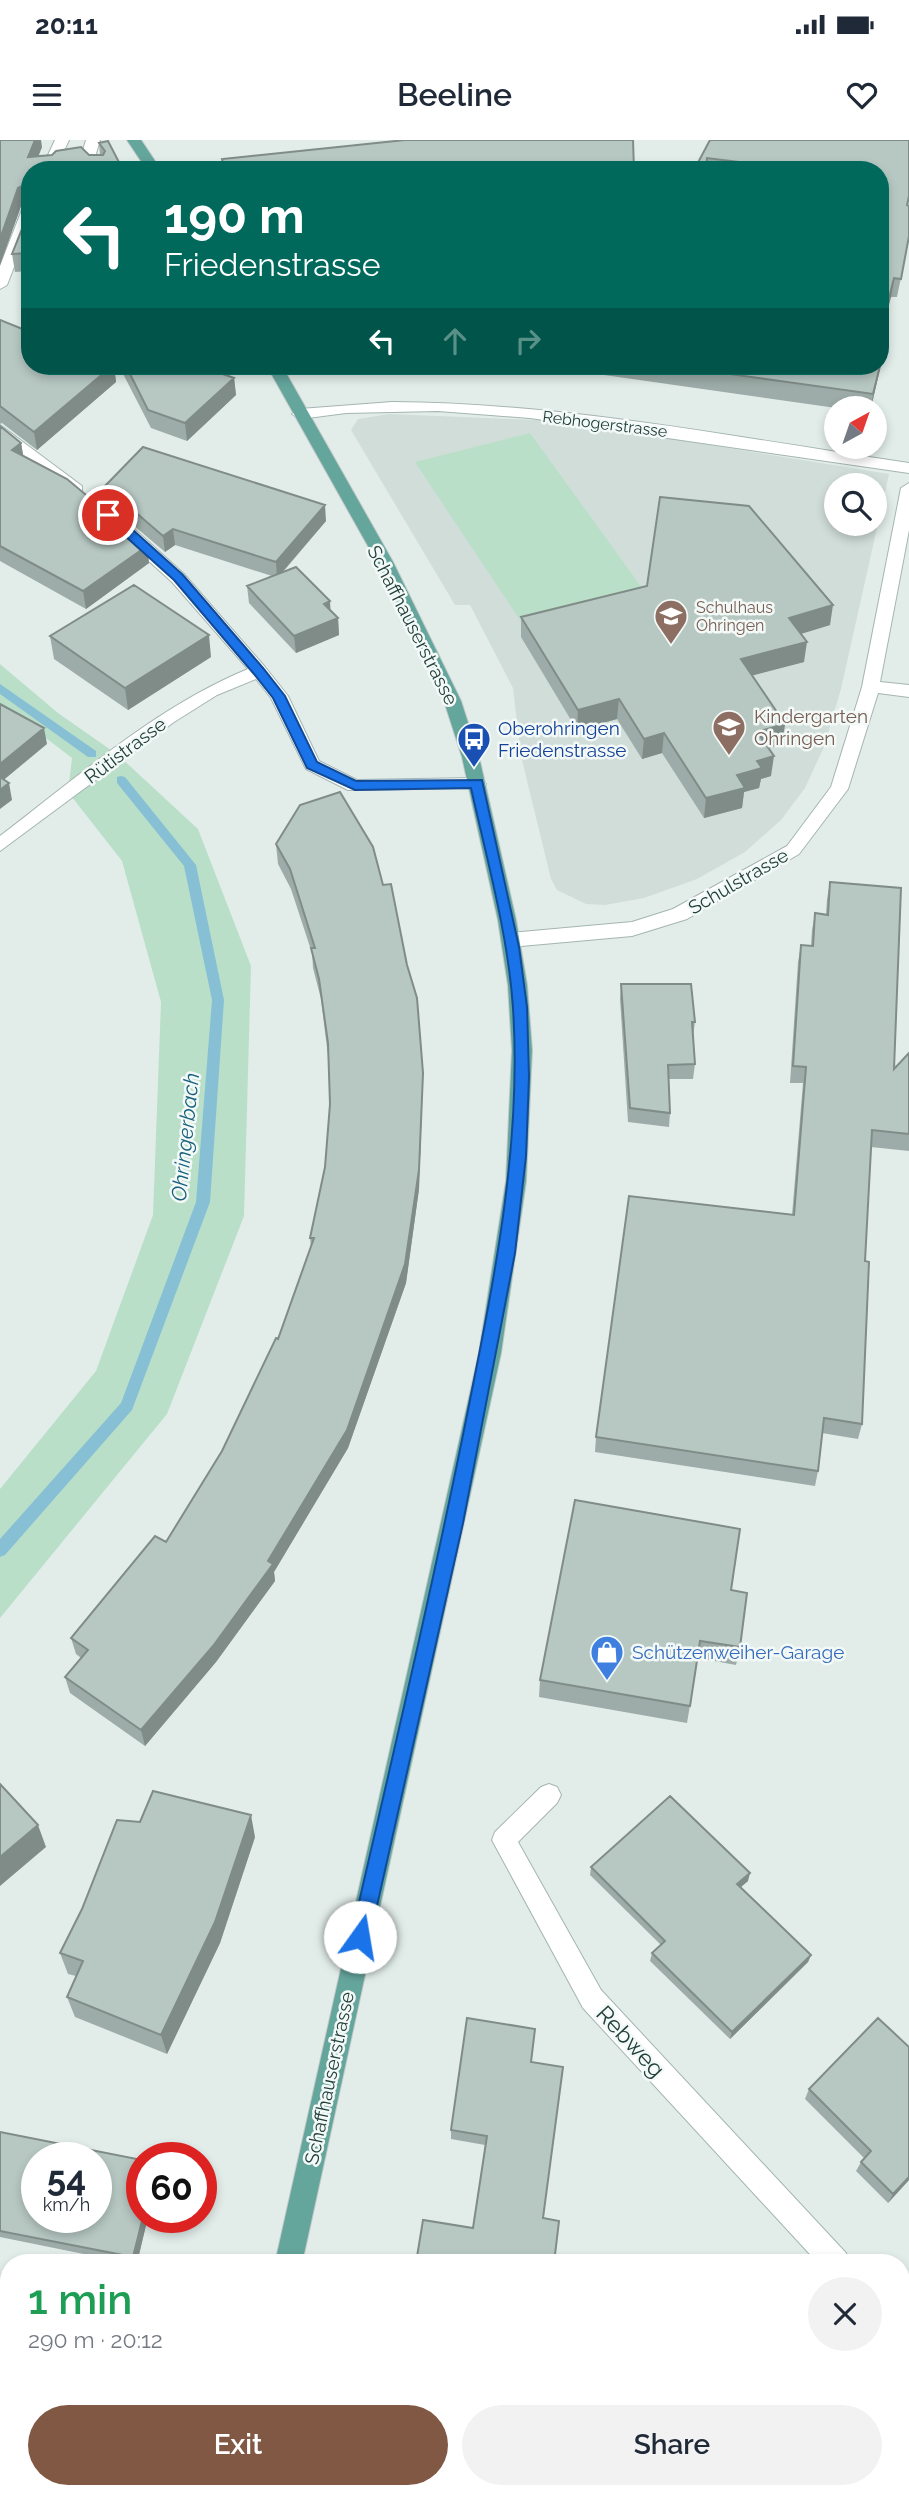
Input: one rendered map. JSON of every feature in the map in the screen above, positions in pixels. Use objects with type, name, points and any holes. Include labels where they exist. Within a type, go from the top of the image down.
[{"type":"main road","points":[[134,140],[147,161]]},
{"type":"main road","name":"Schaffhauserstrasse","points":[[279,375],[429,647],[463,729],[510,940],[520,1007],[522,1077],[518,1156],[505,1265],[454,1523],[290,2254]]},
{"type":"street","points":[[52,161],[62,140]]},
{"type":"street","points":[[92,161],[88,156],[93,140]]},
{"type":"street","points":[[0,285],[21,230]]},
{"type":"street","name":"Rebhogerstrasse","points":[[300,414],[366,405],[469,408],[588,420],[909,468]]},
{"type":"street","points":[[0,430],[130,532],[178,578],[279,696],[312,765],[355,786],[477,784]]},
{"type":"street","name":"Schulstrasse","points":[[510,940],[632,929],[680,914],[793,850],[839,789],[870,687],[909,488]]},
{"type":"street","name":"Rütistrasse","points":[[0,845],[168,718],[211,691],[259,671]]},
{"type":"street","points":[[870,687],[909,691]]},
{"type":"street","name":"Rebweg","points":[[549,1796],[504,1840],[592,1999],[828,2254]]},
{"type":"shaded area","name":"Schulhaus Ohringen","points":[[389,414],[561,421],[883,473],[824,473],[824,536],[875,536],[841,689],[824,747],[805,788],[781,820],[745,852],[697,879],[644,898],[605,905],[586,904],[557,890],[551,879],[521,756],[513,688],[470,605],[455,605],[351,430],[358,419]]},
{"type":"green space","points":[[530,433],[650,599],[528,632],[415,462]]},
{"type":"green space","points":[[0,664],[58,713],[118,755],[198,829],[251,966],[244,1216],[167,1414],[0,1618],[0,1489],[96,1371],[153,1215],[161,1002],[122,861],[68,792],[72,758],[0,703]]},
{"type":"building","points":[[0,140],[35,140],[28,157],[52,155],[56,151],[81,147],[89,155],[103,155],[105,151],[99,143],[108,141],[118,161],[21,161],[21,186],[18,188],[0,239]]},
{"type":"building","points":[[405,140],[633,140],[634,161],[223,161]]},
{"type":"building","points":[[710,140],[909,140],[909,236],[901,279],[894,278],[889,298],[889,161],[731,161],[707,158],[707,161],[699,161]]},
{"type":"building","points":[[21,232],[21,254],[12,254]]},
{"type":"building","points":[[0,320],[21,328],[21,375],[101,375],[34,432],[0,406]]},
{"type":"building","points":[[130,375],[226,375],[234,378],[185,423],[148,410]]},
{"type":"building","points":[[737,375],[878,375],[873,394]]},
{"type":"building","points":[[0,426],[21,443],[12,450],[67,479],[147,546],[83,591],[0,546]]},
{"type":"building","points":[[143,447],[325,505],[276,562],[173,529],[163,536],[105,486]]},
{"type":"building","points":[[660,497],[749,506],[833,605],[789,618],[807,642],[741,659],[785,724],[757,732],[774,756],[757,761],[762,768],[737,775],[745,788],[706,798],[664,733],[644,739],[619,699],[578,710],[521,617],[647,586]]},
{"type":"building","points":[[296,567],[330,601],[324,604],[338,618],[294,636],[247,586]]},
{"type":"building","points":[[134,585],[209,635],[125,688],[50,636]]},
{"type":"building","points":[[0,704],[44,728],[0,764]]},
{"type":"building","points":[[0,777],[9,783],[0,790]]},
{"type":"building","points":[[340,792],[373,847],[383,885],[391,884],[407,965],[417,998],[423,1073],[419,1170],[405,1264],[347,1430],[268,1561],[273,1564],[213,1646],[141,1730],[65,1677],[88,1650],[71,1638],[155,1536],[166,1542],[222,1451],[276,1338],[278,1339],[314,1238],[310,1238],[325,1167],[330,1104],[328,1043],[319,979],[311,948],[315,948],[290,869],[276,844],[300,805]]},
{"type":"building","points":[[830,882],[901,888],[894,1069],[909,1053],[909,1134],[872,1130],[865,1261],[869,1262],[862,1424],[824,1418],[818,1471],[596,1437],[629,1196],[794,1215],[806,1067],[793,1066],[801,945],[813,946],[815,913],[828,915]]},
{"type":"building","points":[[621,984],[691,984],[695,1064],[668,1065],[670,1113],[630,1108]]},
{"type":"building","points":[[575,1500],[740,1529],[731,1590],[747,1593],[740,1647],[700,1641],[690,1706],[540,1680]]},
{"type":"building","points":[[0,1784],[38,1825],[0,1857]]},
{"type":"building","points":[[153,1791],[251,1815],[215,1922],[161,2035],[67,1997],[83,1961],[60,1953],[82,1909],[117,1820],[140,1822]]},
{"type":"building","points":[[670,1796],[750,1873],[737,1884],[811,1955],[732,2032],[652,1953],[665,1941],[591,1867]]},
{"type":"building","points":[[467,2018],[535,2029],[531,2062],[563,2067],[543,2218],[559,2221],[555,2254],[417,2254],[423,2220],[473,2228],[487,2136],[451,2130]]},
{"type":"building","points":[[878,2018],[909,2047],[909,2177],[893,2194],[861,2162],[871,2151],[809,2089]]},
{"type":"building","points":[[0,2132],[51,2142],[21,2142],[21,2233],[112,2233],[112,2154],[126,2157],[126,2233],[139,2233],[134,2254],[118,2254],[0,2231]]},
{"type":"waterway","name":"Ohringerbach","points":[[0,688],[92,754]]},
{"type":"waterway","name":"Ohringerbach","points":[[0,1550],[127,1406],[203,1202],[218,1000],[190,865],[121,780]]},
{"type":"place","name":"Schulhaus Ohringen","points":[[671,646]]},
{"type":"place","name":"Kindergarten Ohringen","points":[[729,757]]},
{"type":"place","name":"Oberohringen Friedenstrasse","points":[[474,769]]},
{"type":"place","name":"Schützenweiher-Garage","points":[[607,1682]]},
{"type":"route","points":[[108,515],[178,578],[259,671],[279,696],[312,765],[355,786],[477,784],[512,947],[520,1007],[522,1077],[518,1156],[508,1253],[454,1523],[360,1937]]}]
